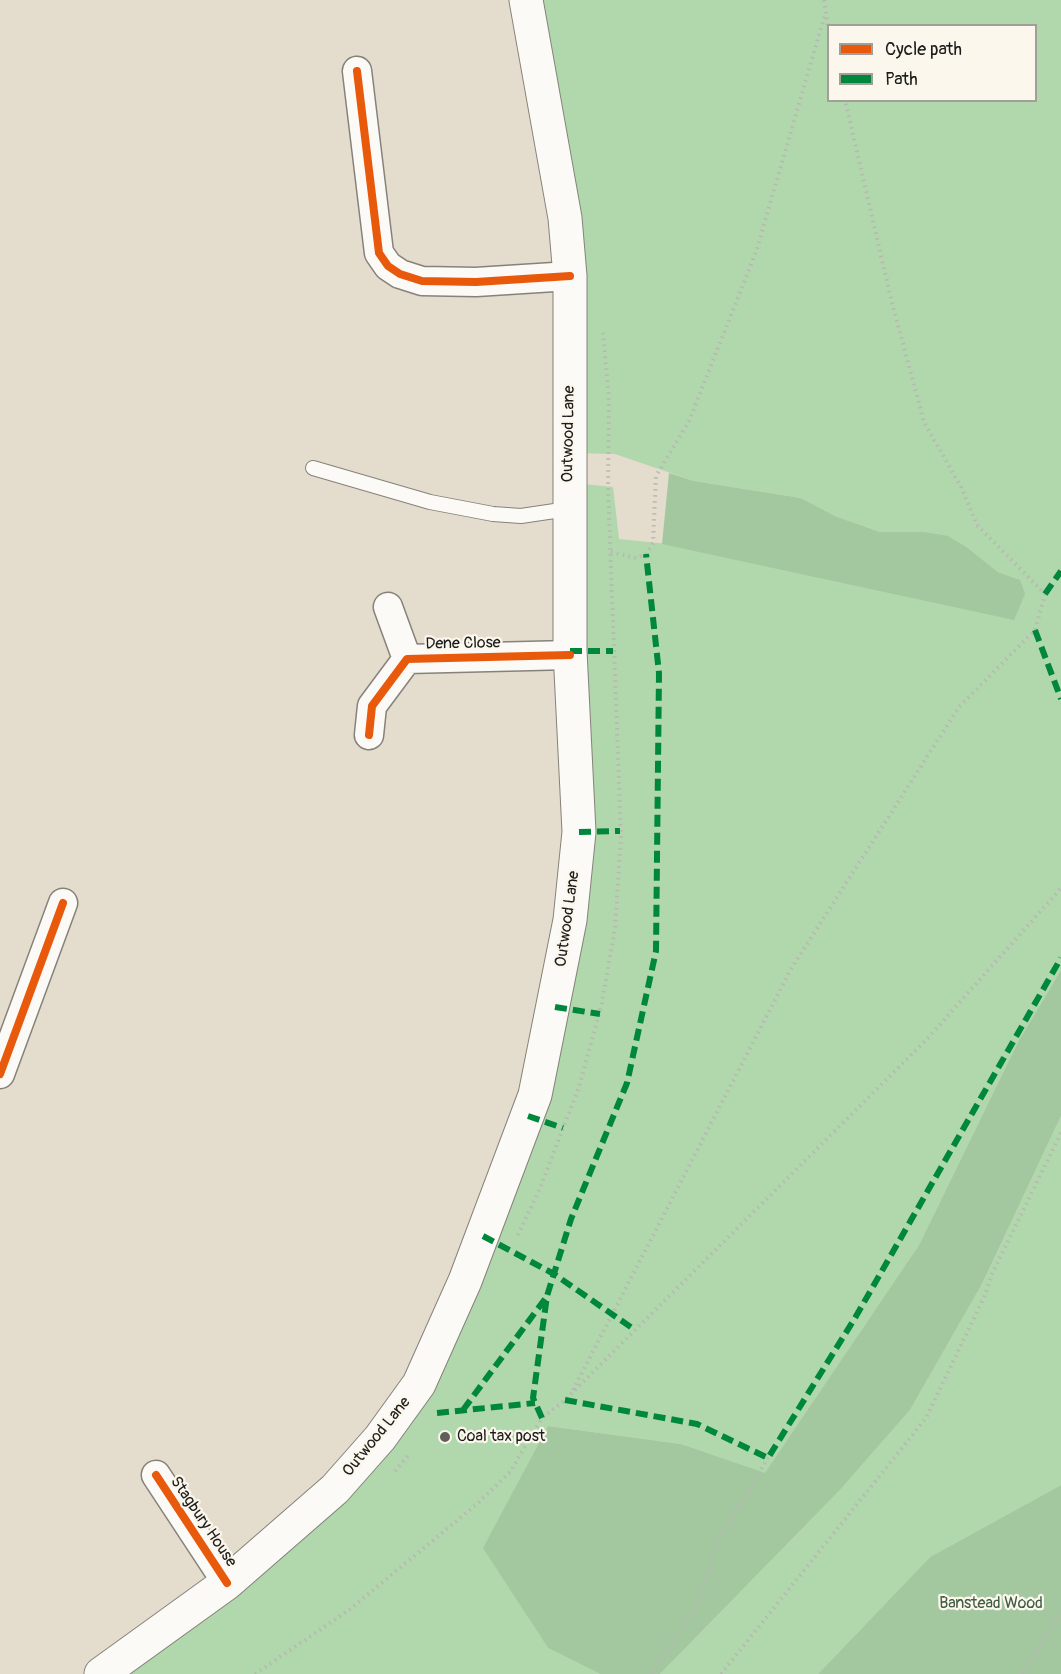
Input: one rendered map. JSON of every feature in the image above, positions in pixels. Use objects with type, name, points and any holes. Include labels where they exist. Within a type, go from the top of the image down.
[{"type":"main road","name":"Outwood Lane","points":[[101,1674],[227,1583],[334,1488],[380,1438],[419,1384],[465,1281],[536,1095],[555,1007],[570,920],[579,832],[570,655],[568,509],[570,276],[565,218],[526,0]]},
{"type":"street","points":[[357,71],[379,253],[388,266],[400,274],[422,281],[476,282],[570,276]]},
{"type":"street","points":[[388,607],[407,659]]},
{"type":"street","name":"Dene Close","points":[[369,735],[372,706],[407,659],[570,655]]},
{"type":"street","points":[[0,1074],[63,903]]},
{"type":"street","name":"Stagbury House","points":[[156,1475],[227,1583]]},
{"type":"lane","points":[[313,468],[430,502],[493,514],[521,516],[568,509]]},
{"type":"path","points":[[824,0],[827,24]]},
{"type":"path","points":[[611,552],[636,558],[646,554],[653,543],[656,476],[689,421],[756,252],[825,14]]},
{"type":"path","points":[[573,1390],[791,969],[959,707],[1035,630],[1044,594],[977,525],[960,487],[924,422],[892,303],[845,102]]},
{"type":"path","points":[[516,1239],[540,1188],[579,1087],[601,1007],[615,929],[621,836],[608,486],[609,400],[603,328]]},
{"type":"path","points":[[255,1674],[349,1610],[478,1503],[510,1472],[542,1418],[750,1218],[928,1038],[1061,888]]},
{"type":"path","points":[[721,1674],[926,1418],[1061,1133]]},
{"type":"path","points":[[394,1472],[415,1446]]},
{"type":"path","points":[[652,1674],[699,1602],[717,1542],[768,1458]]},
{"type":"path","points":[[1022,1674],[1061,1613]]},
{"type":"green space","points":[[526,0],[1061,0],[1061,970],[1018,1042],[919,1245],[765,1474],[681,1444],[548,1426],[484,1548],[548,1648],[600,1674],[101,1674],[335,1489],[465,1281],[570,920],[573,483],[613,487],[619,539],[1020,580],[998,572],[968,548],[924,532],[880,532],[835,516],[801,498],[694,481],[615,454],[570,453],[570,276]]},
{"type":"green space","points":[[669,473],[694,481],[801,498],[835,516],[880,532],[924,532],[948,536],[968,548],[998,572],[1020,580],[1025,594],[1014,620],[662,544]]},
{"type":"green space","points":[[1061,970],[1061,1116],[982,1284],[910,1410],[840,1490],[660,1674],[600,1674],[548,1648],[483,1548],[548,1426],[681,1444],[765,1473],[919,1245],[1018,1042]]},
{"type":"green space","points":[[1061,1116],[1061,1485],[930,1557],[818,1674],[660,1674],[840,1490],[910,1410],[982,1284]]},
{"type":"green space","name":"Banstead Wood","points":[[1061,1485],[1061,1674],[818,1674],[930,1557]]},
{"type":"marked path","points":[[542,1418],[533,1398],[547,1296],[571,1219],[627,1083],[656,951],[659,673],[646,554]]},
{"type":"marked path","points":[[1045,594],[1061,571]]},
{"type":"marked path","points":[[1035,630],[1061,699]]},
{"type":"marked path","points":[[570,651],[613,651]]},
{"type":"marked path","points":[[579,832],[620,831]]},
{"type":"marked path","points":[[565,1400],[697,1424],[768,1458],[855,1318],[1061,958]]},
{"type":"marked path","points":[[555,1007],[600,1014]]},
{"type":"marked path","points":[[528,1116],[563,1128]]},
{"type":"marked path","points":[[483,1236],[554,1274],[635,1330]]},
{"type":"marked path","points":[[463,1410],[545,1299]]},
{"type":"marked path","points":[[437,1413],[535,1403]]},
{"type":"cycle path","points":[[357,71],[379,253],[388,266],[400,274],[422,281],[476,282],[570,276]]},
{"type":"cycle path","points":[[369,735],[372,706],[407,659],[570,655]]},
{"type":"cycle path","points":[[0,1074],[63,903]]},
{"type":"cycle path","points":[[156,1475],[227,1583]]},
{"type":"place","name":"Coal tax post","points":[[445,1437]]}]
